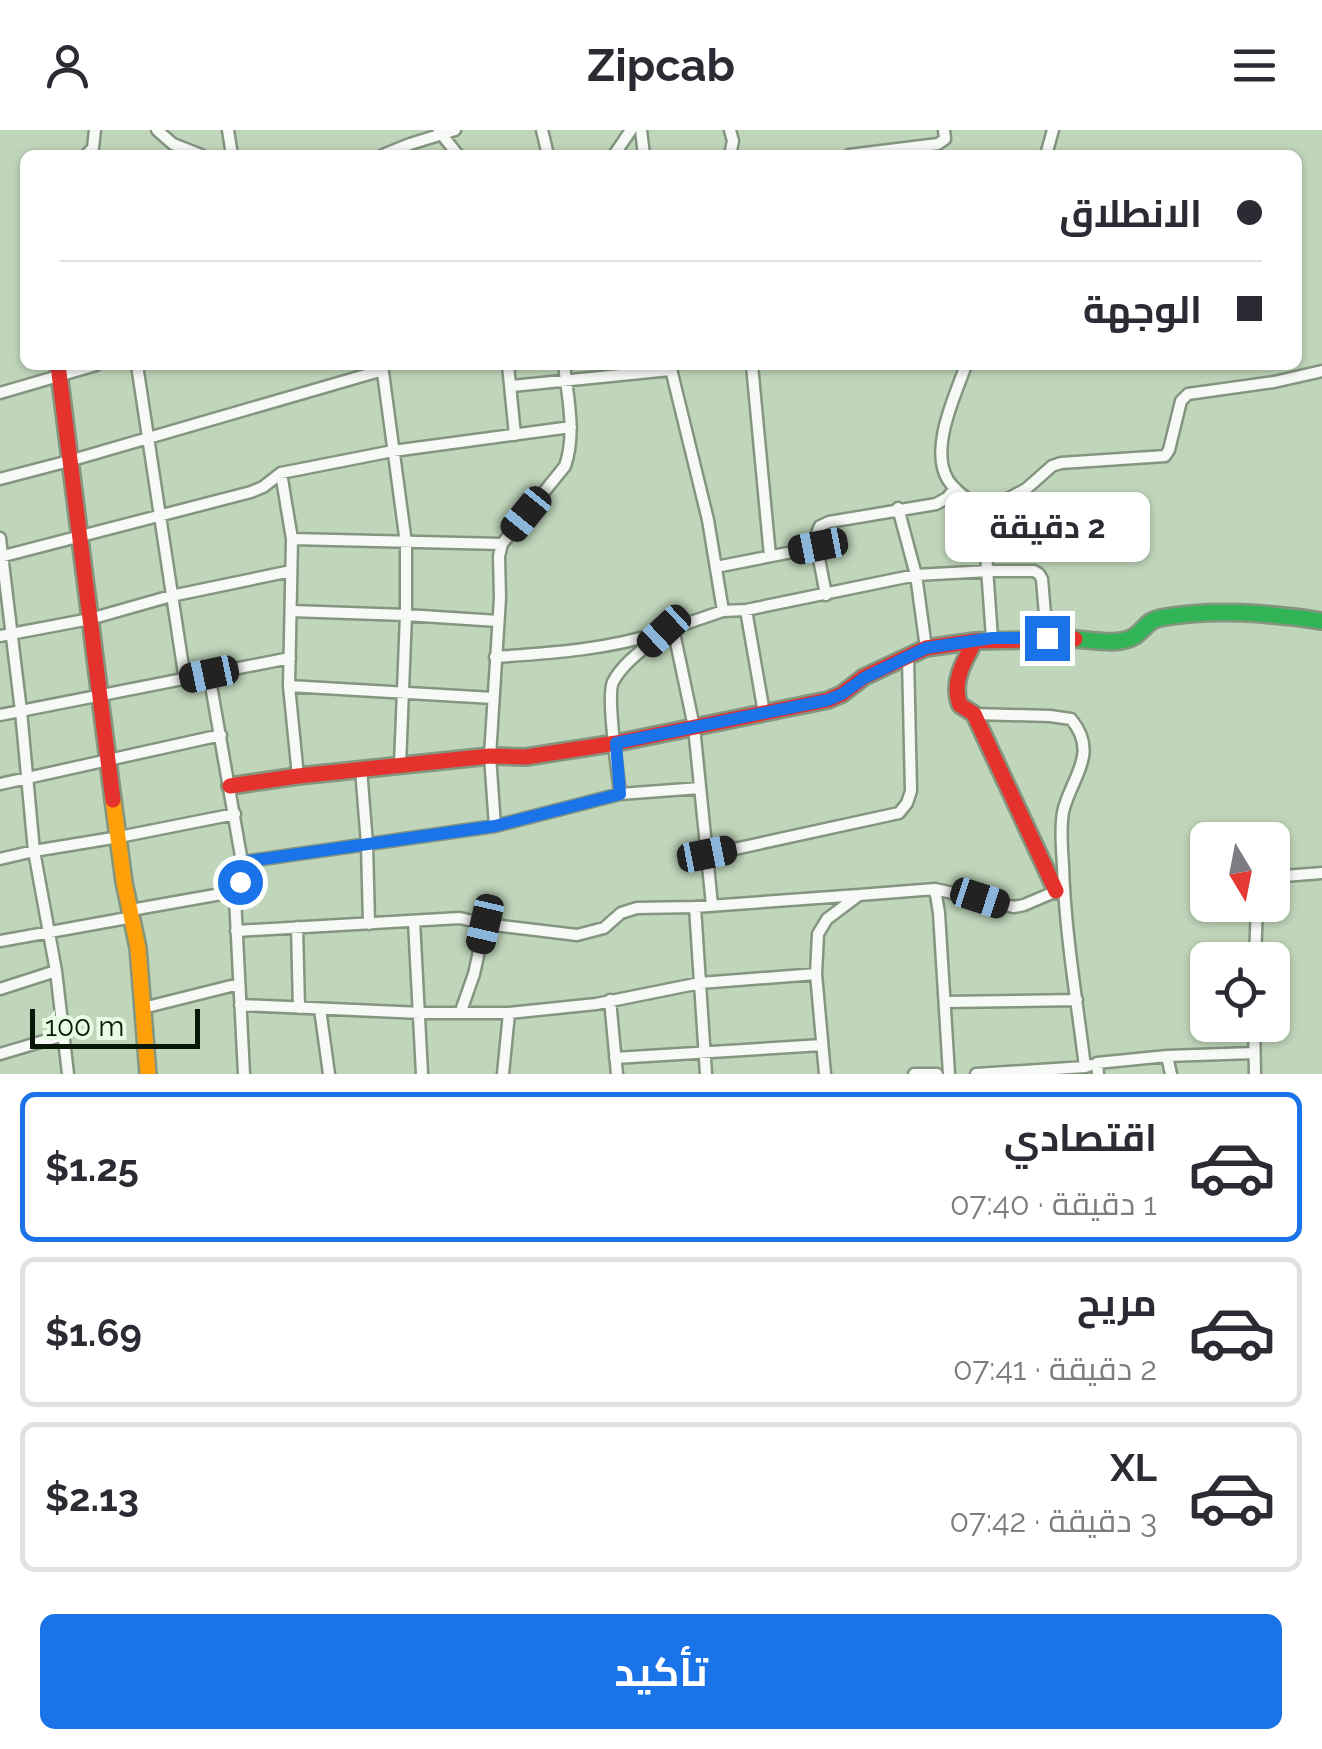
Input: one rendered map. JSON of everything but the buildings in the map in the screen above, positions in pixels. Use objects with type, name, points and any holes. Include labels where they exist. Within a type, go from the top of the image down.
[{"type":"street","points":[[157,130],[182,150]]},
{"type":"street","points":[[395,150],[455,130]]},
{"type":"street","points":[[889,150],[938,144],[945,138],[944,130]]},
{"type":"street","points":[[0,393],[58,370],[124,882],[138,948],[148,1074]]},
{"type":"street","points":[[138,370],[185,680]]},
{"type":"street","points":[[0,479],[375,370]]},
{"type":"street","points":[[382,370],[406,543],[400,765]]},
{"type":"street","points":[[509,370],[515,435]]},
{"type":"street","points":[[495,826],[490,756],[499,556],[502,544],[565,466],[570,451],[570,427],[565,370]]},
{"type":"street","points":[[512,386],[655,370]]},
{"type":"street","points":[[670,370],[708,520],[723,611]]},
{"type":"street","points":[[752,370],[770,556]]},
{"type":"street","points":[[964,370],[941,446],[946,475],[983,512],[992,638]]},
{"type":"street","points":[[983,512],[1026,489],[1061,462],[1164,456],[1184,396],[1322,371]]},
{"type":"street","points":[[1,557],[256,490],[282,473],[393,451],[570,427]]},
{"type":"street","points":[[282,473],[292,539],[289,686],[298,776]]},
{"type":"street","points":[[826,595],[816,538],[820,526],[942,502],[955,488]]},
{"type":"street","points":[[898,508],[916,575],[926,648]]},
{"type":"street","points":[[0,538],[6,635],[21,712],[34,851],[56,971],[68,1074]]},
{"type":"street","points":[[292,539],[502,544]]},
{"type":"street","points":[[716,566],[818,546]]},
{"type":"street","points":[[495,658],[625,644],[723,611],[746,610],[916,575],[989,570],[1039,574],[1047,638]]},
{"type":"street","points":[[6,635],[291,571]]},
{"type":"street","points":[[746,610],[764,713]]},
{"type":"street","points":[[291,611],[498,621]]},
{"type":"street","points":[[230,786],[490,756],[526,757],[616,743],[828,700],[926,648],[975,640],[1122,641],[1134,637],[1152,620],[1206,611],[1322,621]]},
{"type":"street","points":[[669,630],[694,727],[712,905]]},
{"type":"street","points":[[620,794],[610,701],[612,685],[622,670],[669,630]]},
{"type":"street","points":[[975,640],[958,678],[956,696],[961,706],[974,714],[1070,718],[1080,730],[1084,748],[1082,767],[1064,812],[1060,890],[1077,1000],[1093,1068]]},
{"type":"street","points":[[707,854],[899,813],[907,804],[910,791],[908,657]]},
{"type":"street","points":[[0,716],[290,658]]},
{"type":"street","points":[[209,674],[242,862],[235,898],[244,1074]]},
{"type":"street","points":[[289,686],[493,698]]},
{"type":"street","points":[[974,714],[1060,890]]},
{"type":"street","points":[[0,784],[221,735]]},
{"type":"street","points":[[361,769],[368,924]]},
{"type":"street","points":[[242,862],[495,826],[620,794],[700,788]]},
{"type":"street","points":[[0,859],[235,814]]},
{"type":"street","points":[[1290,876],[1322,873]]},
{"type":"street","points":[[236,931],[460,918],[577,935],[604,928],[629,909],[936,889],[1014,907],[1060,890]]},
{"type":"street","points":[[936,889],[949,1074]]},
{"type":"street","points":[[0,942],[238,890]]},
{"type":"street","points":[[825,1074],[816,974],[818,934],[828,919],[859,895]]},
{"type":"street","points":[[695,907],[706,1074]]},
{"type":"street","points":[[414,921],[422,1074]]},
{"type":"street","points":[[461,1011],[485,924]]},
{"type":"street","points":[[297,928],[299,1008]]},
{"type":"street","points":[[0,989],[56,971]]},
{"type":"street","points":[[240,1005],[509,1013],[579,1006],[700,983],[816,974]]},
{"type":"street","points":[[143,1008],[239,984]]},
{"type":"street","points":[[610,1000],[617,1074]]},
{"type":"street","points":[[945,1002],[1077,1000]]},
{"type":"street","points":[[320,1009],[329,1074]]},
{"type":"street","points":[[502,1074],[509,1013]]},
{"type":"street","points":[[0,1054],[64,1034]]},
{"type":"street","points":[[1253,1042],[1255,1074]]},
{"type":"street","points":[[616,1058],[822,1045]]},
{"type":"street","points":[[976,1074],[1093,1068],[1167,1056],[1253,1053]]},
{"type":"street","points":[[1167,1056],[1171,1074]]},
{"type":"traffic: fast","points":[[1075,639],[1122,641],[1156,619],[1200,613],[1322,621]]},
{"type":"traffic: slow","points":[[113,800],[138,948],[148,1074]]},
{"type":"traffic: jam","points":[[59,370],[113,800]]},
{"type":"traffic: jam","points":[[1056,891],[974,714],[960,705],[957,689],[960,672],[975,641],[1075,639]]},
{"type":"traffic: jam","points":[[230,786],[490,756],[526,757],[616,743],[828,700],[864,677],[926,648],[975,641]]},
{"type":"route","points":[[240,882],[242,862],[495,826],[620,794],[616,743],[828,700],[926,648],[992,638],[1047,638]]}]
